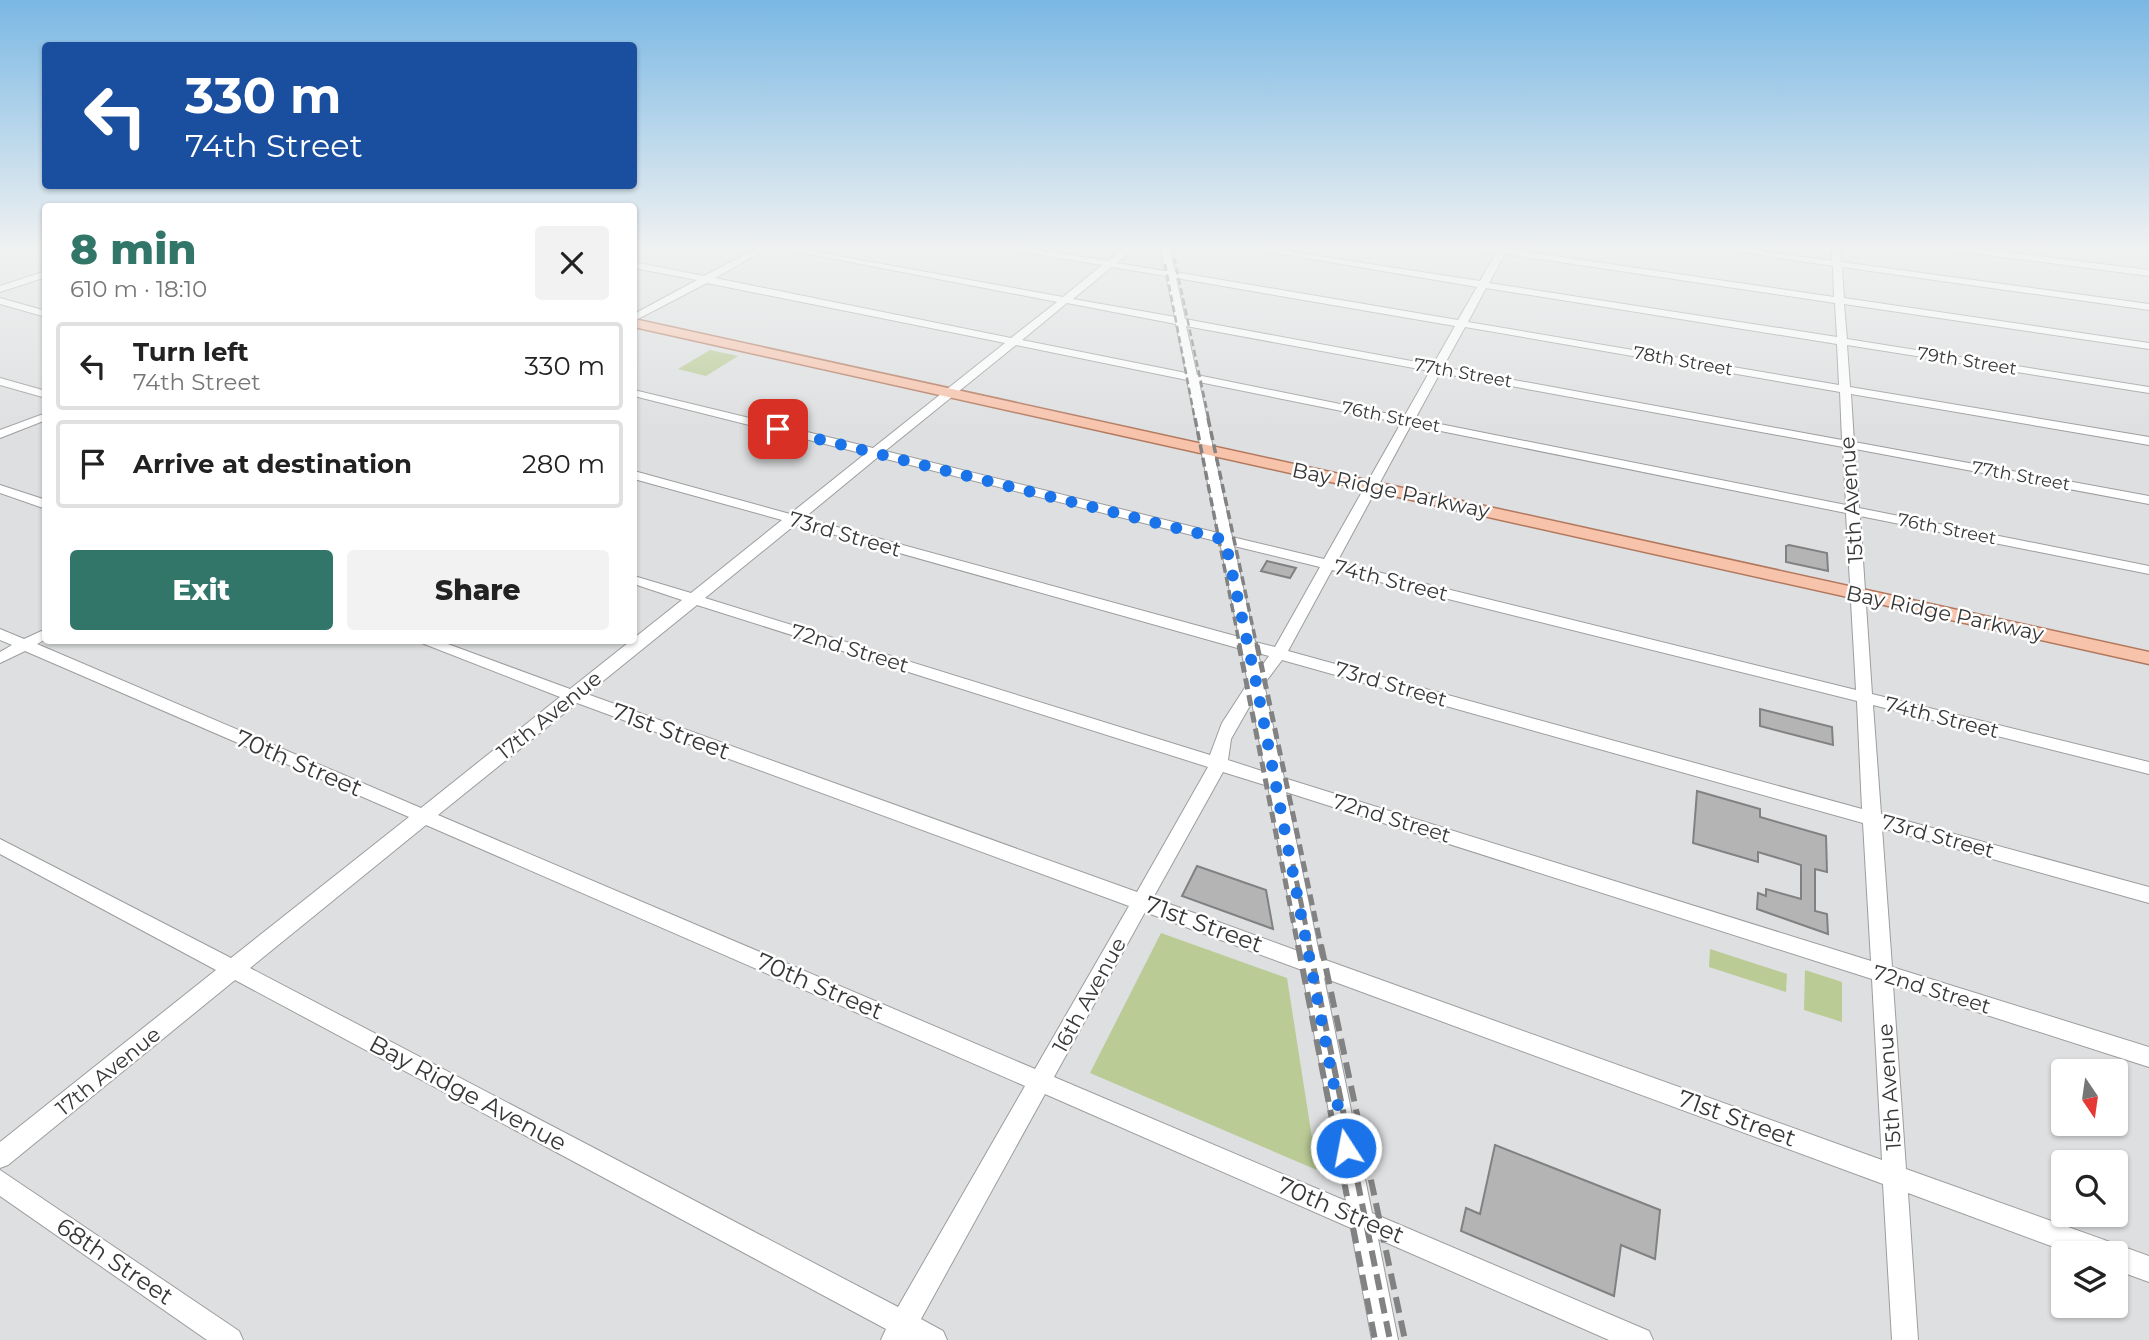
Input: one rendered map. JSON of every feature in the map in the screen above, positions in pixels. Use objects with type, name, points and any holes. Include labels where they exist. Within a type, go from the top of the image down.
[{"type":"main road","name":"Bay Ridge Parkway","points":[[637,324],[2149,658]]},
{"type":"street","name":"76th Street","points":[[855,310],[2149,570]]},
{"type":"street","name":"17th Avenue","points":[[0,1157],[1053,310]]},
{"type":"street","name":"77th Street","points":[[1118,310],[2149,500]]},
{"type":"street","points":[[1179,310],[1206,449],[1249,646],[1385,1340]]},
{"type":"street","name":"78th Street","points":[[1381,310],[2149,441]]},
{"type":"street","name":"16th Avenue","points":[[898,1332],[1219,764],[1218,751],[1256,682],[1279,654],[1326,564],[1468,310]]},
{"type":"street","name":"79th Street","points":[[1640,310],[2149,390]]},
{"type":"street","name":"15th Avenue","points":[[1839,310],[1905,1340]]},
{"type":"street","points":[[1903,310],[2149,346]]},
{"type":"street","points":[[0,381],[42,395]]},
{"type":"street","name":"74th Street","points":[[637,394],[2149,768]]},
{"type":"street","points":[[0,435],[42,418]]},
{"type":"street","name":"73rd Street","points":[[637,476],[2149,895]]},
{"type":"street","points":[[0,489],[42,504]]},
{"type":"street","name":"72nd Street","points":[[637,581],[2149,1057]]},
{"type":"street","name":"70th Street","points":[[0,634],[1640,1340]]},
{"type":"street","points":[[0,657],[42,635]]},
{"type":"street","name":"71st Street","points":[[432,644],[2071,1241]]},
{"type":"street","name":"Bay Ridge Avenue","points":[[0,846],[234,969],[898,1332],[934,1340]]},
{"type":"street","name":"68th Street","points":[[0,1182],[230,1340]]},
{"type":"street","points":[[2128,1261],[2149,1269]]},
{"type":"green space","points":[[710,350],[738,356],[706,376],[678,369]]},
{"type":"green space","points":[[1161,933],[1287,978],[1317,1170],[1090,1073]]},
{"type":"green space","points":[[1710,949],[1787,974],[1786,992],[1709,967]]},
{"type":"green space","points":[[1805,970],[1842,982],[1842,1022],[1804,1010]]},
{"type":"building","points":[[1786,546],[1827,553],[1828,571],[1786,562]]},
{"type":"building","points":[[1267,561],[1296,568],[1290,578],[1261,571]]},
{"type":"building","points":[[1760,709],[1832,727],[1833,745],[1760,726]]},
{"type":"building","points":[[1697,791],[1760,809],[1760,817],[1826,836],[1827,872],[1815,869],[1815,911],[1827,914],[1828,934],[1757,909],[1758,893],[1766,896],[1766,889],[1801,899],[1801,865],[1758,852],[1758,862],[1693,843]]},
{"type":"building","points":[[1197,866],[1266,890],[1273,929],[1182,896]]},
{"type":"building","points":[[1495,1145],[1660,1210],[1655,1259],[1621,1245],[1614,1296],[1461,1231],[1466,1208],[1480,1214]]},
{"type":"railway","points":[[1174,310],[1195,420]]},
{"type":"railway","points":[[1185,310],[1209,420]]},
{"type":"railway","points":[[1195,418],[1240,647]]},
{"type":"railway","points":[[1208,418],[1257,647]]},
{"type":"railway","points":[[1239,645],[1298,946]]},
{"type":"railway","points":[[1257,645],[1321,946]]},
{"type":"railway","points":[[1293,864],[1310,946]]},
{"type":"railway","points":[[1298,945],[1375,1340]]},
{"type":"railway","points":[[1309,945],[1390,1340]]},
{"type":"railway","points":[[1321,945],[1405,1340]]},
{"type":"route","points":[[778,429],[1225,540],[1274,769],[1346,1148]]}]
